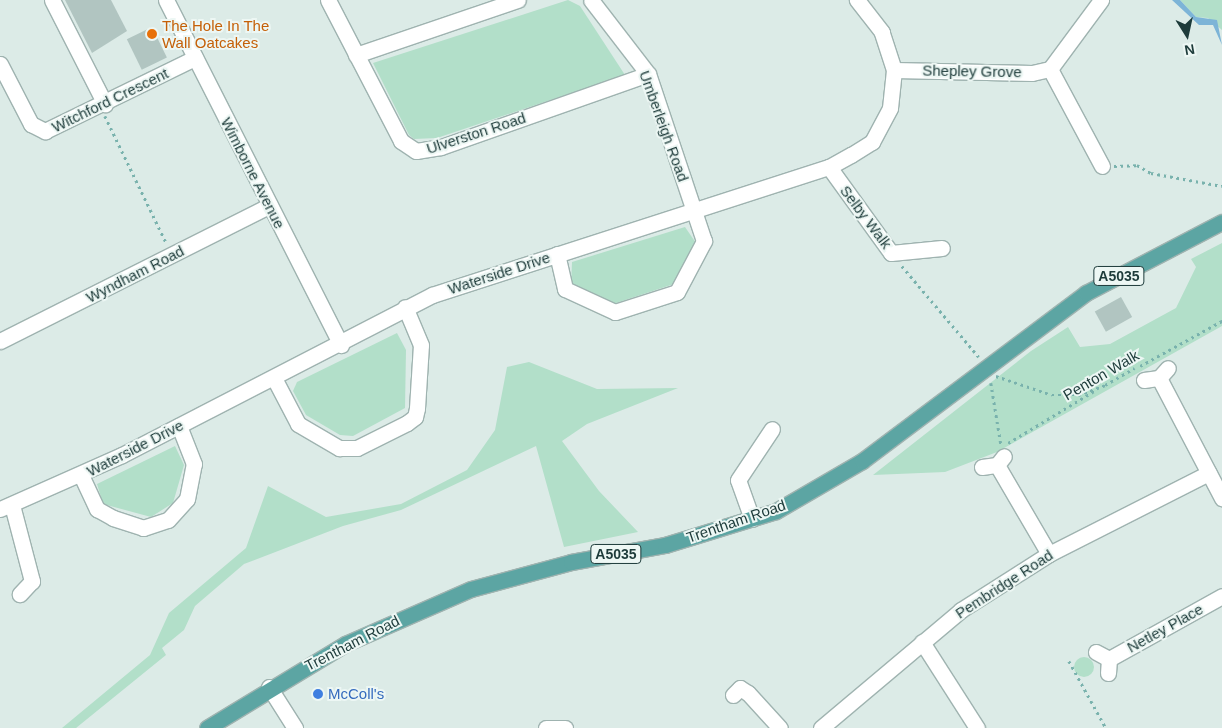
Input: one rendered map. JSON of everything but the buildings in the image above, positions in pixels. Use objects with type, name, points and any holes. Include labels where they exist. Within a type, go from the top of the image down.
[{"type":"main road","name":"Trentham Road","points":[[207,728],[269,687],[345,644],[471,589],[571,562],[665,545],[752,518],[790,503],[862,462],[991,370],[1086,293],[1222,222]]},
{"type":"street","points":[[52,0],[101,106]]},
{"type":"street","name":"Wimborne Avenue","points":[[166,0],[341,346]]},
{"type":"street","name":"Ulverston Road","points":[[328,0],[401,141],[416,151],[441,147],[648,74]]},
{"type":"street","points":[[356,55],[518,0]]},
{"type":"street","name":"Umberleigh Road","points":[[557,254],[565,288],[605,310],[615,312],[678,292],[704,241],[695,209],[648,74],[591,0]]},
{"type":"street","name":"Waterside Drive","points":[[6,507],[81,475],[341,346],[405,307],[557,254],[829,167],[872,142],[890,108],[894,70],[882,32],[857,0]]},
{"type":"street","points":[[1101,0],[1050,69],[1102,166]]},
{"type":"street","name":"Witchford Crescent","points":[[0,64],[37,128],[54,130],[195,58]]},
{"type":"street","name":"Shepley Grove","points":[[894,70],[1032,73],[1050,69]]},
{"type":"street","name":"Selby Walk","points":[[829,167],[891,253],[942,248]]},
{"type":"street","name":"Wyndham Road","points":[[0,341],[270,205]]},
{"type":"street","points":[[274,378],[298,424],[339,448],[357,448],[407,423],[415,417],[421,345],[405,307]]},
{"type":"street","points":[[1157,375],[1222,498]]},
{"type":"street","points":[[81,475],[97,509],[114,518],[143,528],[168,520],[186,499],[194,464],[179,426]]},
{"type":"street","points":[[752,518],[738,480],[772,429]]},
{"type":"street","points":[[996,459],[1050,554]]},
{"type":"street","name":"Pembridge Road","points":[[821,728],[961,610],[1050,554],[1209,473]]},
{"type":"street","points":[[6,507],[32,582],[20,594]]},
{"type":"street","name":"Netley Place","points":[[1104,661],[1222,596]]},
{"type":"street","points":[[922,642],[977,728]]},
{"type":"street","points":[[269,687],[295,728]]},
{"type":"street","points":[[733,695],[740,688],[748,693],[780,728]]},
{"type":"street","points":[[546,728],[564,728]]},
{"type":"path","points":[[101,106],[172,254]]},
{"type":"path","points":[[1102,166],[1137,165],[1151,173],[1222,186]]},
{"type":"path","points":[[891,253],[991,370],[1052,395],[1078,395],[1104,385]]},
{"type":"path","name":"Penton Walk","points":[[996,459],[1104,385],[1222,321]]},
{"type":"path","points":[[991,370],[990,384],[996,459]]},
{"type":"path","points":[[1069,661],[1106,728]]},
{"type":"green space","points":[[568,0],[580,6],[625,75],[437,138],[414,139],[409,135],[373,63]]},
{"type":"green space","points":[[1180,0],[1222,0],[1222,30],[1208,18],[1196,17]]},
{"type":"green space","points":[[685,227],[696,243],[674,284],[610,305],[571,287],[572,262]]},
{"type":"green space","points":[[1222,243],[1222,326],[997,452],[945,472],[873,475],[1031,351],[1068,327],[1080,347],[1110,344],[1176,308],[1196,267],[1191,259]]},
{"type":"green space","points":[[397,333],[406,350],[405,408],[353,436],[340,435],[306,415],[293,391],[297,382]]},
{"type":"green space","points":[[529,362],[597,389],[678,388],[587,424],[562,441],[599,491],[638,532],[564,547],[536,446],[401,510],[343,526],[244,564],[195,606],[184,630],[162,648],[166,655],[76,728],[62,728],[150,655],[169,613],[246,548],[268,486],[326,517],[401,504],[467,470],[495,430],[507,367]]},
{"type":"green space","points":[[175,446],[184,465],[173,503],[151,517],[103,504],[97,484]]},
{"type":"green space","points":[[1084,657],[1091,660],[1094,667],[1091,674],[1084,677],[1077,674],[1074,667],[1077,660]]},
{"type":"water","points":[[1172,0],[1180,0],[1196,17],[1217,20],[1222,45],[1213,25],[1199,25]]},
{"type":"place","name":"The Hole In The Wall Oatcakes","points":[[152,34]]},
{"type":"place","name":"McColl's","points":[[318,694]]}]
